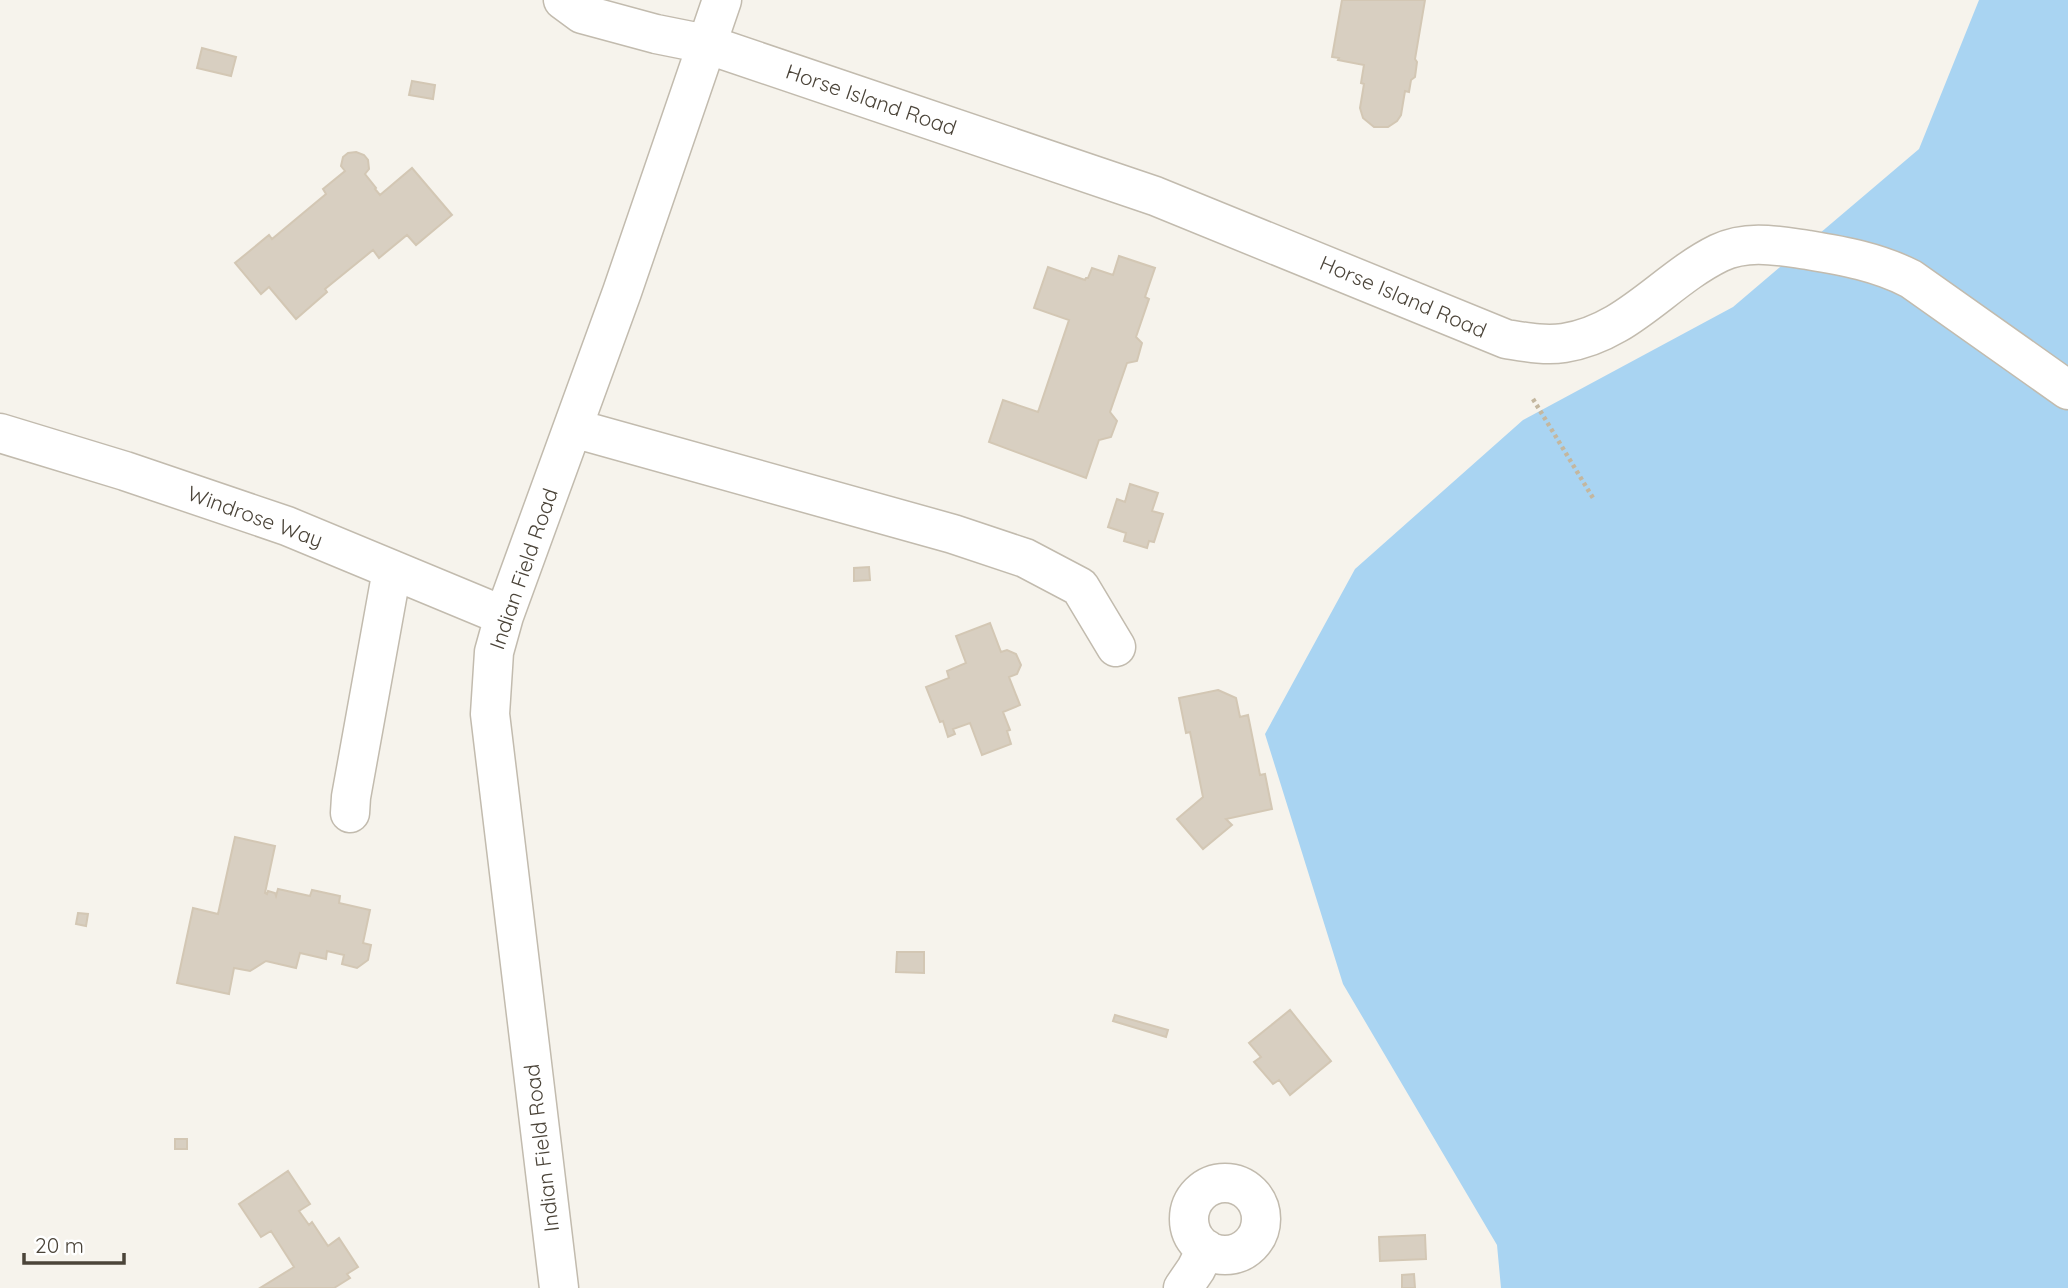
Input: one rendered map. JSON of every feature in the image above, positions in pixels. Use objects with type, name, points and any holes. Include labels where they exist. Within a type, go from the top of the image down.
[{"type":"street","name":"Horse Island Road","points":[[563,0],[582,14],[706,44],[1155,196],[1506,339],[1562,343],[1588,337],[1613,327],[1721,251],[1753,244],[1774,244],[1847,256],[1889,268],[1911,279],[2068,390]]},
{"type":"street","name":"Indian Field Road","points":[[559,1288],[490,714],[494,652],[504,616],[626,279],[722,0]]},
{"type":"street","points":[[573,428],[953,534],[1025,558],[1080,587],[1116,647]]},
{"type":"street","name":"Windrose Way","points":[[0,433],[125,471],[275,522],[504,616]]},
{"type":"street","points":[[350,813],[392,570]]},
{"type":"street","points":[[1183,1288],[1206,1249]]},
{"type":"path","points":[[1533,399],[1593,498]]},
{"type":"water","points":[[1979,0],[2068,0],[2068,1288],[1501,1288],[1497,1245],[1343,984],[1265,734],[1355,569],[1523,420],[1733,307],[1919,149]]},
{"type":"building","points":[[1342,0],[1425,0],[1415,59],[1415,77],[1411,80],[1409,92],[1405,91],[1401,115],[1388,127],[1374,127],[1363,118],[1360,108],[1364,65],[1332,57]]},
{"type":"building","points":[[202,48],[236,57],[231,76],[197,68]]},
{"type":"building","points":[[412,81],[435,85],[433,99],[409,95]]},
{"type":"building","points":[[356,152],[368,160],[369,169],[365,174],[380,195],[412,168],[452,215],[416,245],[407,235],[379,258],[373,250],[325,289],[327,292],[296,319],[269,287],[261,294],[235,263],[269,235],[272,239],[326,194],[323,189],[345,171],[341,166],[343,157]]},
{"type":"building","points":[[1119,256],[1155,268],[1145,297],[1149,299],[1136,337],[1142,343],[1137,361],[1127,363],[1110,412],[1117,421],[1111,437],[1099,440],[1086,478],[989,442],[1003,400],[1038,412],[1069,320],[1034,308],[1048,267],[1085,280],[1092,268],[1113,275]]},
{"type":"building","points":[[1130,484],[1158,493],[1152,511],[1163,514],[1154,542],[1149,541],[1147,548],[1124,541],[1126,533],[1108,527],[1117,499],[1125,502]]},
{"type":"building","points":[[869,567],[870,580],[854,581],[854,568]]},
{"type":"building","points":[[990,623],[1001,652],[1007,650],[1016,654],[1021,665],[1017,674],[1009,677],[1020,705],[1003,712],[1010,730],[1007,731],[1011,744],[982,755],[970,723],[953,729],[955,734],[948,737],[926,687],[949,678],[947,671],[966,663],[956,636]]},
{"type":"building","points":[[1218,690],[1236,698],[1240,717],[1248,715],[1260,775],[1265,774],[1272,809],[1226,819],[1232,825],[1203,849],[1177,819],[1203,797],[1190,732],[1186,733],[1179,698]]},
{"type":"building","points":[[235,837],[275,846],[265,893],[268,891],[276,896],[278,889],[310,896],[312,890],[340,896],[339,903],[370,910],[363,943],[371,945],[368,960],[357,968],[342,964],[344,955],[327,951],[326,959],[300,953],[296,968],[266,961],[250,971],[234,968],[229,994],[177,983],[193,908],[218,914]]},
{"type":"building","points":[[78,913],[88,914],[86,926],[76,924]]},
{"type":"building","points":[[897,952],[924,952],[924,973],[896,972]]},
{"type":"building","points":[[1290,1010],[1331,1061],[1290,1095],[1279,1080],[1273,1084],[1254,1062],[1261,1057],[1249,1043]]},
{"type":"building","points":[[1115,1015],[1168,1030],[1166,1037],[1113,1021]]},
{"type":"building","points":[[175,1139],[187,1139],[187,1149],[175,1149]]},
{"type":"building","points":[[288,1171],[310,1204],[299,1211],[309,1225],[312,1222],[328,1246],[339,1238],[358,1267],[347,1274],[350,1278],[334,1288],[260,1288],[294,1267],[271,1231],[261,1237],[239,1204]]},
{"type":"building","points":[[1425,1235],[1426,1259],[1380,1261],[1379,1237]]},
{"type":"building","points":[[1414,1274],[1415,1288],[1402,1288],[1402,1275]]}]
